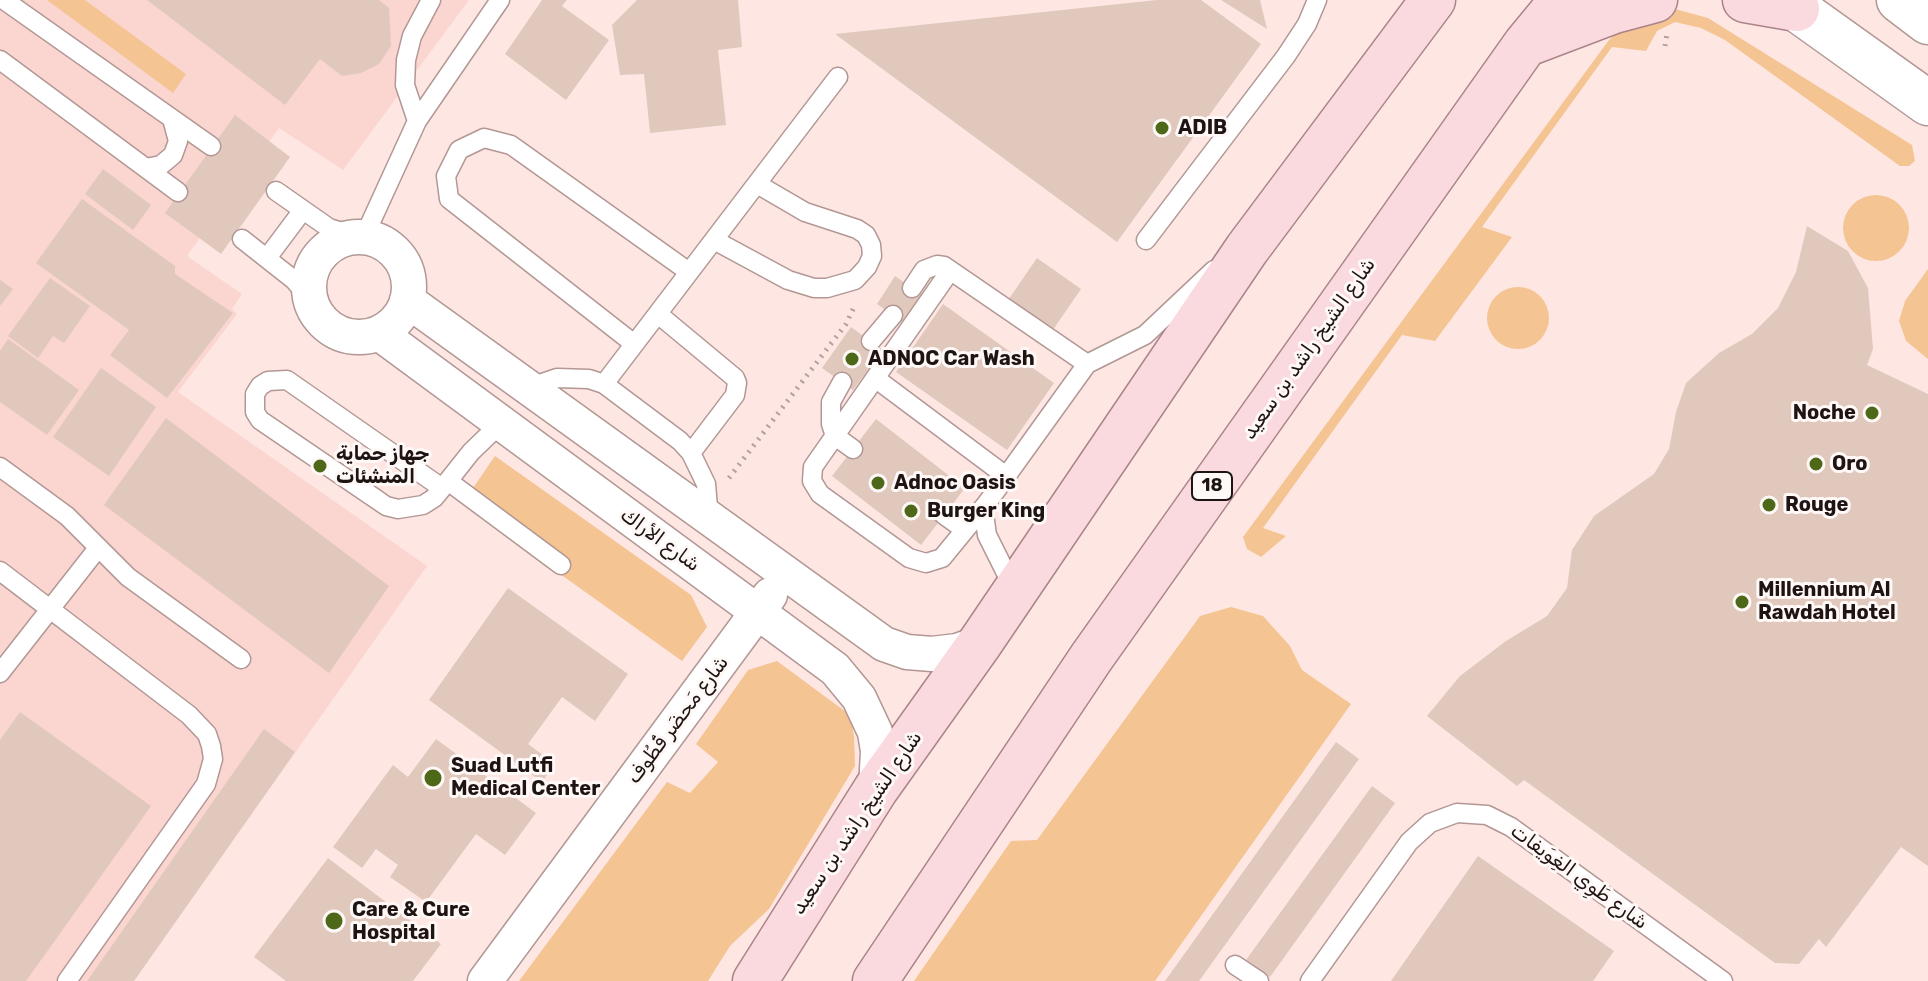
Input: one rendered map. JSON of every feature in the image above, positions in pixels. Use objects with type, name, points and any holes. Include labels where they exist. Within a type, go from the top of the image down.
[{"type":"main road","name":"شارع الشيخ راشد بن سعيد","points":[[755,981],[876,789],[980,643],[1247,249],[1433,0]]},
{"type":"main road","name":"شارع الشيخ راشد بن سعيد","points":[[875,981],[1091,658],[1525,45],[1562,0]]},
{"type":"main road","points":[[1525,45],[1614,11],[1655,0]]},
{"type":"main road","points":[[1745,0],[1791,4]]},
{"type":"street","points":[[1899,0],[1928,22]]},
{"type":"street","points":[[1791,4],[1928,103]]},
{"type":"street","points":[[361,237],[380,242],[395,252],[405,266],[409,283],[407,300],[401,314],[379,333],[365,336],[338,332],[317,314],[309,288],[311,275],[323,252],[334,244],[361,237]]},
{"type":"street","points":[[407,300],[528,388],[709,511],[785,575],[884,644],[907,652],[932,654],[957,651],[980,643]]},
{"type":"street","name":"شارع الأراك","points":[[379,333],[835,669],[859,698],[875,732],[878,751],[876,789]]},
{"type":"street","points":[[501,423],[528,388]]},
{"type":"street","name":"شارع مَحضَر قُطُوف","points":[[485,981],[785,575]]},
{"type":"lane","points":[[4,0],[211,146]]},
{"type":"lane","points":[[417,121],[405,85],[406,60],[412,36],[431,0]]},
{"type":"lane","points":[[276,191],[329,228],[361,237],[417,121],[500,0]]},
{"type":"lane","points":[[1146,240],[1286,56],[1307,24],[1317,0]]},
{"type":"lane","points":[[0,60],[178,192]]},
{"type":"lane","points":[[604,384],[838,77]]},
{"type":"lane","points":[[146,168],[161,165],[173,155],[178,133],[172,119]]},
{"type":"lane","points":[[633,343],[449,199],[446,176],[459,150],[484,138],[511,145],[689,272]]},
{"type":"lane","points":[[714,240],[800,285],[827,288],[855,280],[860,274],[872,256],[866,235],[857,229],[805,212],[757,184]]},
{"type":"lane","points":[[267,258],[303,210]]},
{"type":"lane","points":[[242,239],[294,280],[312,301]]},
{"type":"lane","points":[[950,271],[811,474],[820,494],[917,562],[935,562],[942,558],[987,503],[1087,364],[1145,335],[1200,281],[1247,249]]},
{"type":"lane","points":[[912,288],[924,270],[930,266],[944,266],[1087,364]]},
{"type":"lane","points":[[658,314],[737,383],[735,395],[691,453]]},
{"type":"lane","points":[[871,341],[893,315]]},
{"type":"lane","points":[[528,388],[565,377],[604,384],[680,441],[691,453],[706,484],[709,511]]},
{"type":"lane","points":[[875,378],[1006,476]]},
{"type":"lane","points":[[501,423],[480,442],[445,484],[423,505],[411,509],[386,506],[260,420],[255,412],[255,394],[268,381],[287,380],[445,484],[561,565]]},
{"type":"lane","points":[[842,382],[831,402],[831,424],[835,436],[853,449]]},
{"type":"lane","points":[[0,467],[67,516],[128,577],[241,659]]},
{"type":"lane","points":[[987,503],[984,514],[987,535],[1015,591]]},
{"type":"lane","points":[[944,515],[965,530]]},
{"type":"lane","points":[[0,673],[98,548]]},
{"type":"lane","points":[[0,571],[189,715],[207,734],[213,759],[206,784],[67,981]]},
{"type":"lane","name":"شارع طَوِي الغِوَيفات","points":[[1310,981],[1409,842],[1430,823],[1457,813],[1487,815],[1511,827],[1723,981]]},
{"type":"lane","points":[[1235,965],[1259,981]]},
{"type":"path","points":[[709,511],[846,324],[854,308],[860,274]]},
{"type":"shaded area","points":[[0,0],[469,0],[343,170],[279,128],[187,256],[242,294],[232,309],[237,314],[178,392],[427,566],[134,981],[0,981]]},
{"type":"shaded area","points":[[47,0],[85,0],[186,74],[173,93]]},
{"type":"shaded area","points":[[1675,9],[1708,18],[1912,145],[1915,161],[1909,166],[1900,166],[1725,40],[1701,28],[1675,22],[1657,31],[1646,51],[1612,47],[1482,227],[1512,237],[1435,341],[1402,335],[1263,528],[1286,536],[1261,557],[1247,549],[1243,537],[1609,40],[1620,29],[1657,11]]},
{"type":"shaded area","points":[[1876,195],[1889,198],[1899,205],[1906,215],[1909,228],[1906,241],[1899,251],[1889,258],[1876,261],[1863,258],[1853,251],[1846,241],[1843,228],[1846,215],[1853,205],[1863,198]]},
{"type":"shaded area","points":[[1928,269],[1928,359],[1906,341],[1899,321],[1905,301]]},
{"type":"shaded area","points":[[1518,287],[1540,296],[1549,318],[1540,340],[1518,349],[1496,340],[1487,318],[1496,296]]},
{"type":"shaded area","points":[[495,456],[691,595],[707,627],[682,661],[462,504]]},
{"type":"shaded area","points":[[1231,607],[1263,616],[1290,646],[1302,670],[1351,704],[1155,981],[914,981],[1011,841],[1037,840],[1200,616]]},
{"type":"shaded area","points":[[777,661],[850,715],[855,766],[769,909],[730,946],[708,981],[519,981],[667,782],[690,793],[718,762],[696,744],[748,670]]},
{"type":"building","points":[[147,0],[379,0],[389,8],[391,46],[379,64],[361,73],[342,76],[320,59],[285,105]]},
{"type":"building","points":[[542,0],[567,0],[562,6],[609,40],[566,100],[505,54]]},
{"type":"building","points":[[637,0],[738,0],[742,47],[718,50],[726,125],[650,133],[644,74],[620,75],[612,25]]},
{"type":"building","points":[[1157,0],[1201,0],[1261,44],[1117,242],[835,34]]},
{"type":"building","points":[[1221,0],[1260,0],[1267,29]]},
{"type":"building","points":[[235,115],[290,157],[221,254],[165,213]]},
{"type":"building","points":[[103,169],[151,205],[133,230],[85,194]]},
{"type":"building","points":[[82,199],[175,266],[175,274],[233,313],[167,398],[110,355],[129,330],[36,263]]},
{"type":"building","name":"Millennium Al Rawdah Hotel","points":[[1807,226],[1848,251],[1868,288],[1873,349],[1867,365],[1928,394],[1928,866],[1901,847],[1826,947],[1819,939],[1799,964],[1775,963],[1524,780],[1517,786],[1427,716],[1460,676],[1506,641],[1547,616],[1567,588],[1572,550],[1594,516],[1654,474],[1669,449],[1676,412],[1686,383],[1719,353],[1752,334],[1778,308],[1796,272]]},
{"type":"building","points":[[1037,258],[1081,289],[1048,337],[1004,306]]},
{"type":"building","points":[[895,276],[924,296],[905,324],[877,304]]},
{"type":"building","points":[[50,278],[90,306],[64,343],[53,336],[38,358],[8,336]]},
{"type":"building","points":[[0,280],[13,289],[0,306]]},
{"type":"building","points":[[943,304],[1054,383],[1007,450],[896,372]]},
{"type":"building","name":"ADNOC Car Wash","points":[[851,327],[883,350],[853,390],[822,368]]},
{"type":"building","points":[[8,339],[79,390],[47,435],[0,402],[0,351]]},
{"type":"building","points":[[101,368],[156,407],[109,476],[53,437]]},
{"type":"building","points":[[166,418],[389,586],[329,673],[104,505]]},
{"type":"building","points":[[876,419],[965,488],[921,545],[832,476]]},
{"type":"building","points":[[508,588],[628,674],[595,721],[562,697],[528,744],[555,764],[542,782],[429,700]]},
{"type":"building","points":[[20,712],[151,806],[26,981],[0,981],[0,740]]},
{"type":"building","points":[[264,729],[295,752],[134,981],[87,981]]},
{"type":"building","points":[[436,739],[536,813],[505,855],[476,834],[426,902],[390,877],[398,865],[376,849],[362,868],[333,847],[393,765],[408,777]]},
{"type":"building","points":[[1336,742],[1359,759],[1199,981],[1165,981]]},
{"type":"building","points":[[1372,786],[1395,803],[1270,977],[1246,960]]},
{"type":"building","points":[[1478,856],[1614,951],[1593,981],[1391,981]]},
{"type":"building","points":[[328,858],[441,944],[413,981],[286,981],[254,957]]},
{"type":"place","name":"ADIB","points":[[1162,128]]},
{"type":"place","name":"ADNOC Car Wash","points":[[852,359]]},
{"type":"place","name":"Noche","points":[[1872,413]]},
{"type":"place","name":"Oro","points":[[1816,464]]},
{"type":"place","name":"جهاز حماية المنشئات","points":[[320,466]]},
{"type":"place","name":"Adnoc Oasis","points":[[878,483]]},
{"type":"place","name":"Rouge","points":[[1769,505]]},
{"type":"place","name":"Burger King","points":[[911,511]]},
{"type":"place","name":"Millennium Al Rawdah Hotel","points":[[1742,602]]},
{"type":"place","name":"Suad Lutfi Medical Center","points":[[433,778]]},
{"type":"place","name":"Care & Cure Hospital","points":[[334,921]]}]
